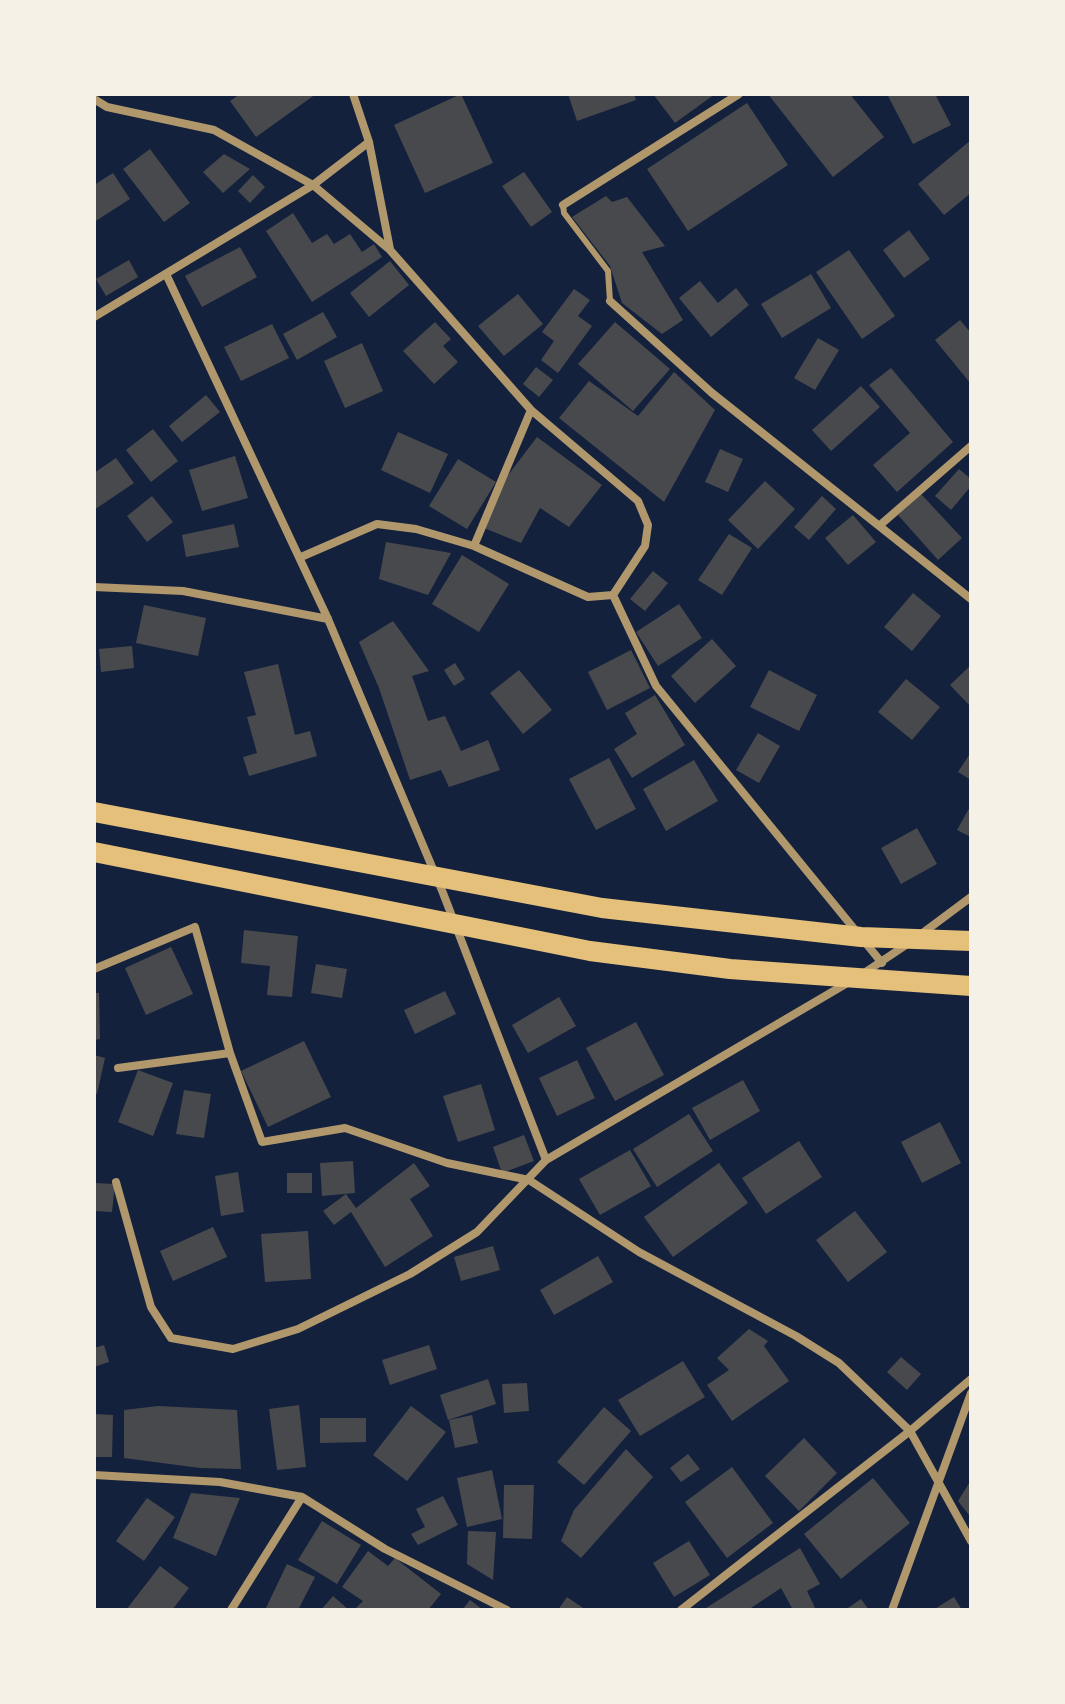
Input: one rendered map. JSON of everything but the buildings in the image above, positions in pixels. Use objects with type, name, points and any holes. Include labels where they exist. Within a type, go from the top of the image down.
[{"type":"main road","points":[[94,812],[602,908],[861,937],[971,941]]},
{"type":"main road","points":[[94,852],[590,951],[746,971],[971,986]]},
{"type":"street","points":[[353,94],[369,142],[390,250]]},
{"type":"street","points":[[563,205],[739,94]]},
{"type":"street","points":[[94,99],[107,107],[214,130],[313,185],[390,250],[531,410],[638,501],[648,525],[645,546],[613,595]]},
{"type":"street","points":[[94,317],[313,185],[369,142]]},
{"type":"street","points":[[166,274],[328,619],[443,893],[546,1160]]},
{"type":"street","points":[[610,301],[712,393],[971,599]]},
{"type":"street","points":[[474,546],[531,410]]},
{"type":"street","points":[[879,526],[971,446]]},
{"type":"street","points":[[301,557],[377,524],[416,529],[474,546],[588,597],[613,595]]},
{"type":"street","points":[[94,587],[183,591],[328,619]]},
{"type":"street","points":[[613,595],[656,686],[882,963]]},
{"type":"street","points":[[116,1182],[151,1307],[171,1338],[233,1349],[298,1329],[410,1274],[477,1232],[546,1160],[882,963],[971,897]]},
{"type":"street","points":[[94,969],[195,927],[230,1053],[262,1142],[345,1128],[447,1163],[529,1180],[639,1252],[796,1336],[839,1363],[910,1431],[971,1541]]},
{"type":"street","points":[[118,1068],[230,1053]]},
{"type":"street","points":[[681,1610],[910,1431],[971,1379]]},
{"type":"street","points":[[892,1610],[971,1393]]},
{"type":"street","points":[[94,1475],[220,1482],[302,1497],[385,1549],[507,1610]]},
{"type":"street","points":[[231,1610],[302,1497]]},
{"type":"lane","points":[[563,205],[564,213],[608,271],[610,301]]}]
